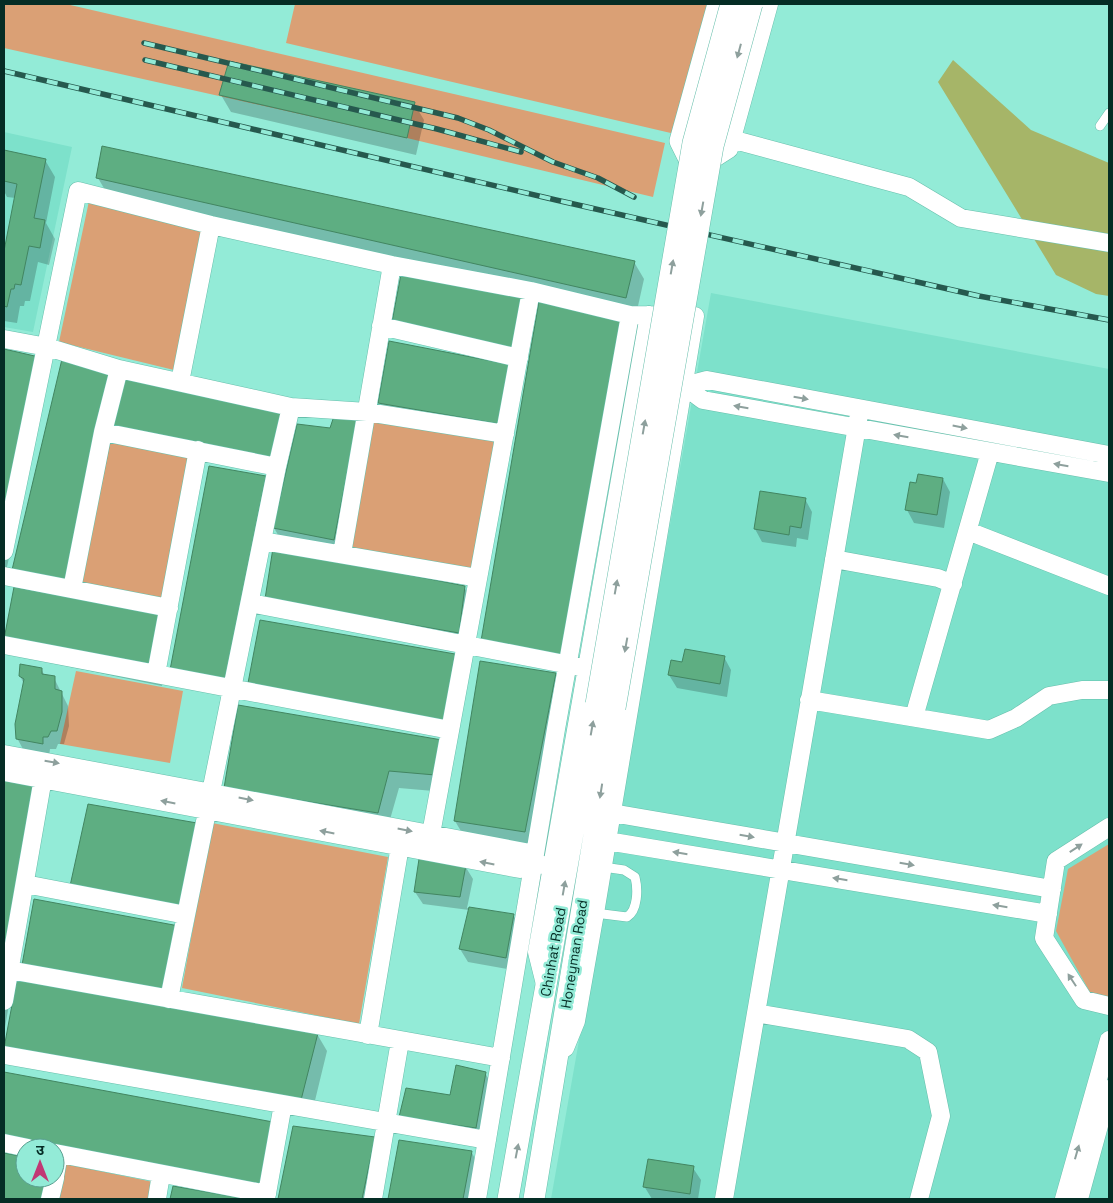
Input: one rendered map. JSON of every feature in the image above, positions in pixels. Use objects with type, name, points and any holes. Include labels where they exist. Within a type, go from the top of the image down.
[{"type":"street","points":[[718,4],[680,141],[695,171],[729,149],[769,4]]},
{"type":"street","points":[[605,706],[693,143],[731,4]]},
{"type":"street","points":[[605,706],[714,146],[752,4]]},
{"type":"street","points":[[732,139],[909,187],[961,218],[1109,243]]},
{"type":"street","points":[[4,551],[78,191],[211,225],[392,265],[531,291],[630,315],[695,316],[608,841],[576,1021],[555,1072]]},
{"type":"street","points":[[180,382],[211,225]]},
{"type":"street","points":[[342,554],[392,265]]},
{"type":"street","points":[[431,834],[531,291]]},
{"type":"street","points":[[477,1199],[630,315]]},
{"type":"street","points":[[546,990],[537,952],[649,315]]},
{"type":"street","points":[[381,326],[519,358]]},
{"type":"street","points":[[4,339],[47,347],[119,369],[292,408],[367,412],[505,434]]},
{"type":"street","points":[[72,590],[103,432],[119,369]]},
{"type":"street","points":[[684,386],[708,380],[1109,455]]},
{"type":"street","points":[[684,386],[703,400],[1109,473]]},
{"type":"street","points":[[168,999],[277,467],[292,408]]},
{"type":"street","points":[[724,1199],[860,409]]},
{"type":"street","points":[[103,432],[277,467]]},
{"type":"street","points":[[156,674],[198,450]]},
{"type":"street","points":[[914,717],[990,452]]},
{"type":"street","points":[[968,531],[1109,586]]},
{"type":"street","points":[[263,541],[478,578]]},
{"type":"street","points":[[834,559],[938,578],[953,584]]},
{"type":"street","points":[[4,576],[169,608]]},
{"type":"street","points":[[250,603],[569,666],[587,667]]},
{"type":"street","points":[[4,646],[450,730]]},
{"type":"street","points":[[810,700],[989,730],[1016,718],[1049,696],[1082,690],[1109,690]]},
{"type":"street","name":"Chinhat Road","points":[[508,1199],[546,990],[605,706]]},
{"type":"street","name":"Honeyman Road","points":[[534,1199],[555,1072],[605,706]]},
{"type":"street","points":[[4,754],[400,846],[520,869],[534,863],[552,866]]},
{"type":"street","points":[[4,772],[431,834],[525,852],[534,863]]},
{"type":"street","points":[[4,1001],[44,778]]},
{"type":"street","points":[[612,812],[1052,889]]},
{"type":"street","points":[[1109,827],[1056,861],[1044,938],[1084,1000],[1109,1006]]},
{"type":"street","points":[[608,841],[1048,914]]},
{"type":"street","points":[[368,1035],[400,846]]},
{"type":"street","points":[[25,884],[186,915]]},
{"type":"street","points":[[516,968],[537,952]]},
{"type":"street","points":[[9,970],[501,1058]]},
{"type":"street","points":[[756,1013],[908,1039],[928,1052],[941,1116],[919,1199]]},
{"type":"street","points":[[1064,1199],[1109,1040]]},
{"type":"street","points":[[373,1199],[400,1041]]},
{"type":"street","points":[[4,1055],[487,1140]]},
{"type":"street","points":[[1079,1199],[1109,1089]]},
{"type":"street","points":[[65,1156],[162,1174],[266,1197],[283,1104]]},
{"type":"street","points":[[157,1199],[162,1174]]},
{"type":"lane","points":[[1100,126],[1109,113]]},
{"type":"lane","points":[[595,913],[627,917],[634,908],[635,877],[624,870],[603,867]]},
{"type":"shaded area","points":[[4,4],[66,4],[665,143],[653,197],[407,138],[4,48]]},
{"type":"shaded area","points":[[295,4],[710,4],[675,134],[286,43]]},
{"type":"shaded area","points":[[953,60],[1031,130],[1109,163],[1109,296],[1096,294],[1056,275],[938,82]]},
{"type":"shaded area","points":[[4,132],[72,147],[33,332],[4,327]]},
{"type":"shaded area","points":[[89,201],[202,229],[174,370],[59,342]]},
{"type":"shaded area","points":[[711,293],[1109,369],[1109,1199],[551,1199]]},
{"type":"shaded area","points":[[372,416],[494,440],[475,573],[345,549]]},
{"type":"shaded area","points":[[109,438],[193,455],[164,604],[79,586]]},
{"type":"shaded area","points":[[76,671],[183,691],[170,763],[60,744]]},
{"type":"shaded area","points":[[212,823],[388,857],[359,1024],[182,988]]},
{"type":"shaded area","points":[[1109,844],[1109,998],[1091,994],[1056,931],[1068,869]]},
{"type":"shaded area","points":[[66,1164],[153,1182],[149,1199],[59,1199],[61,1188],[65,1188]]},
{"type":"building","points":[[229,61],[415,102],[407,138],[219,95]]},
{"type":"building","points":[[102,146],[635,261],[626,298],[96,178]]},
{"type":"building","points":[[4,150],[46,159],[34,218],[45,220],[40,248],[29,246],[21,285],[15,284],[14,289],[11,289],[7,307],[4,306],[4,251],[17,184],[4,181]]},
{"type":"building","points":[[402,269],[524,295],[514,350],[392,322]]},
{"type":"building","points":[[539,301],[623,321],[564,658],[481,641]]},
{"type":"building","points":[[389,341],[512,365],[500,424],[378,403]]},
{"type":"building","points":[[4,349],[39,357],[4,523]]},
{"type":"building","points":[[62,359],[112,372],[69,582],[12,570]]},
{"type":"building","points":[[125,377],[285,412],[274,460],[113,427]]},
{"type":"building","points":[[334,416],[358,418],[334,540],[273,528],[297,424],[330,428]]},
{"type":"building","points":[[209,466],[266,476],[225,680],[170,670]]},
{"type":"building","points":[[918,474],[943,478],[937,515],[905,510],[910,482],[916,483]]},
{"type":"building","points":[[760,491],[806,498],[801,528],[790,526],[789,535],[754,529]]},
{"type":"building","points":[[273,548],[465,586],[459,633],[265,599]]},
{"type":"building","points":[[14,587],[161,614],[153,669],[4,639]]},
{"type":"building","points":[[260,620],[455,654],[444,721],[248,683]]},
{"type":"building","points":[[685,649],[725,656],[720,684],[668,675],[671,660],[682,662]]},
{"type":"building","points":[[480,661],[556,673],[525,832],[454,821]]},
{"type":"building","points":[[20,664],[42,668],[42,674],[55,676],[55,689],[62,691],[62,712],[57,731],[51,731],[48,737],[43,737],[43,744],[16,739],[15,724],[24,679],[19,676]]},
{"type":"building","points":[[238,705],[442,740],[435,775],[389,771],[378,813],[224,788]]},
{"type":"building","points":[[4,781],[35,786],[4,962]]},
{"type":"building","points":[[88,804],[197,823],[180,909],[70,886]]},
{"type":"building","points":[[419,859],[466,865],[460,897],[414,892]]},
{"type":"building","points":[[34,899],[179,926],[165,991],[22,965]]},
{"type":"building","points":[[469,907],[514,914],[506,958],[459,949]]},
{"type":"building","points":[[17,978],[318,1033],[301,1100],[4,1048]]},
{"type":"building","points":[[456,1065],[486,1072],[476,1128],[399,1117],[406,1088],[450,1095]]},
{"type":"building","points":[[4,1072],[273,1122],[261,1186],[65,1149],[65,1138],[15,1139],[4,1137]]},
{"type":"building","points":[[293,1126],[375,1137],[362,1199],[278,1199]]},
{"type":"building","points":[[399,1140],[472,1151],[463,1199],[388,1199]]},
{"type":"building","points":[[4,1153],[15,1155],[15,1188],[47,1188],[44,1199],[4,1199]]},
{"type":"building","points":[[648,1159],[694,1166],[690,1194],[643,1187]]},
{"type":"building","points":[[173,1186],[247,1199],[170,1199]]},
{"type":"railway","points":[[144,43],[458,118],[489,130],[553,162],[598,178],[634,197]]},
{"type":"railway","points":[[145,60],[437,129],[521,152]]},
{"type":"railway","points":[[4,71],[556,200],[979,296],[1109,320]]}]
